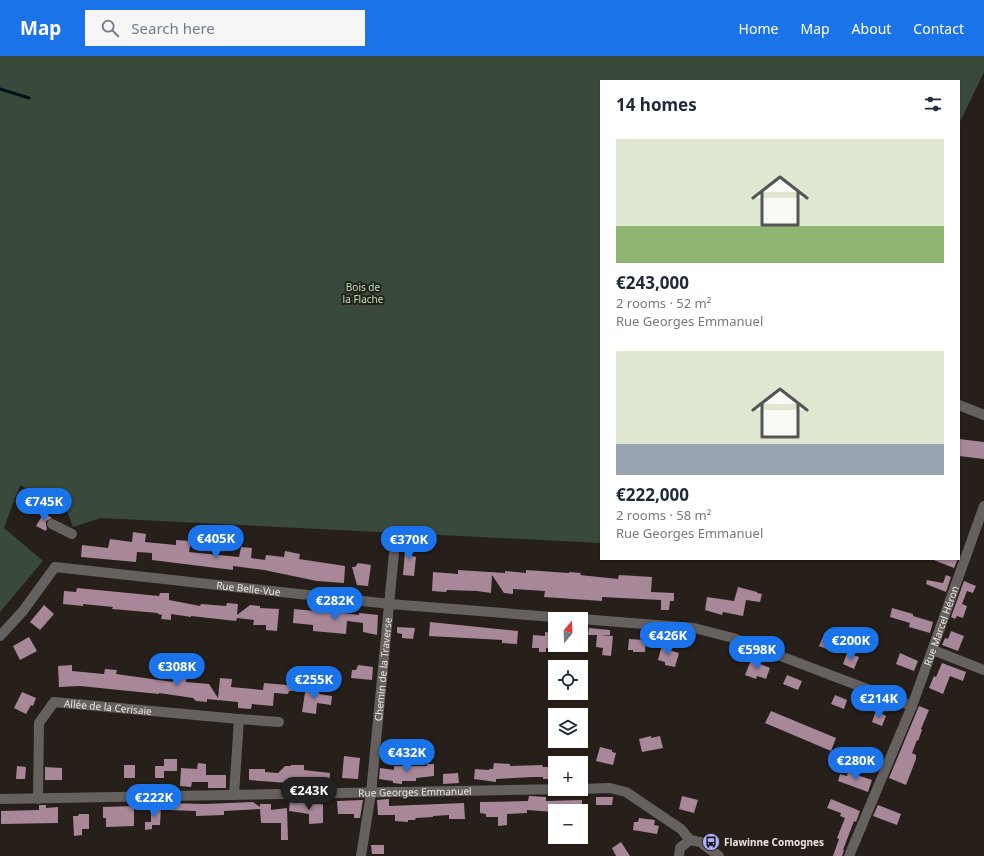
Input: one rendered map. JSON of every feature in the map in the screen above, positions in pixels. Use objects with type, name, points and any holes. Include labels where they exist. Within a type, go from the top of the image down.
[{"type":"street","points":[[960,406],[984,415]]},
{"type":"street","name":"Rue Marcel Héron","points":[[849,856],[912,706],[984,506]]},
{"type":"street","points":[[52,524],[72,534]]},
{"type":"street","name":"Chemin de la Traverse","points":[[361,856],[371,793],[394,553]]},
{"type":"street","name":"Rue Belle-Vue","points":[[0,636],[23,611],[55,566],[390,604],[548,617]]},
{"type":"street","points":[[588,620],[694,628],[725,636],[912,706]]},
{"type":"street","points":[[933,650],[984,670]]},
{"type":"street","name":"Allée de la Cerisaie","points":[[38,799],[39,723],[54,702],[279,722]]},
{"type":"street","points":[[234,795],[239,719]]},
{"type":"street","points":[[588,789],[610,788],[626,792],[681,829],[690,840],[700,842],[719,856]]},
{"type":"street","name":"Rue Georges Emmanuel","points":[[0,799],[548,789]]},
{"type":"street","points":[[679,856],[680,848],[690,840]]},
{"type":"green space","name":"Bois de la Flache","points":[[0,56],[984,56],[984,72],[960,122],[960,80],[600,80],[600,543],[101,518],[73,527],[66,508],[20,485],[4,528],[43,561],[0,612]]},
{"type":"building","points":[[960,439],[984,442],[984,459],[960,456]]},
{"type":"building","points":[[44,513],[52,518],[46,521],[46,531],[36,526]]},
{"type":"building","points":[[133,532],[146,534],[145,542],[176,545],[176,540],[191,541],[189,552],[239,557],[241,547],[252,548],[251,558],[265,560],[266,555],[284,557],[285,551],[300,554],[299,559],[345,566],[344,583],[317,581],[264,570],[233,566],[233,570],[152,560],[152,553],[137,552],[136,562],[81,557],[82,545],[108,548],[110,539],[132,542]]},
{"type":"building","points":[[406,539],[411,539],[412,556],[416,557],[414,576],[403,575]]},
{"type":"building","points":[[934,560],[958,560],[954,568]]},
{"type":"building","points":[[358,563],[371,565],[368,586],[357,585],[352,567],[355,567]]},
{"type":"building","points":[[458,570],[505,573],[505,571],[526,573],[526,570],[569,572],[581,573],[580,575],[618,579],[619,575],[652,577],[651,592],[674,593],[674,601],[670,601],[669,610],[661,610],[661,600],[602,597],[602,601],[544,597],[545,591],[513,589],[513,594],[504,593],[492,575],[491,593],[477,591],[432,591],[433,572],[458,574]]},
{"type":"building","points":[[946,575],[951,577],[946,592],[926,584],[927,580],[943,583]]},
{"type":"building","points":[[964,581],[976,586],[973,593],[967,591],[962,604],[967,606],[963,618],[957,616],[955,619],[951,617]]},
{"type":"building","points":[[738,587],[762,594],[760,602],[746,600],[743,616],[723,612],[722,615],[705,610],[707,597],[734,601]]},
{"type":"building","points":[[77,588],[159,596],[160,593],[169,593],[169,600],[200,606],[201,604],[226,606],[227,603],[238,604],[237,615],[250,605],[260,606],[260,608],[279,609],[277,631],[266,630],[266,625],[253,625],[254,620],[237,618],[236,621],[171,614],[171,620],[161,619],[162,615],[158,613],[112,609],[113,607],[83,604],[83,606],[63,604],[64,591],[76,592]]},
{"type":"building","points":[[44,605],[54,614],[40,630],[30,622]]},
{"type":"building","points":[[892,608],[933,622],[930,633],[909,627],[910,623],[890,617]]},
{"type":"building","points":[[294,609],[314,611],[315,609],[359,615],[359,613],[378,615],[377,635],[363,632],[363,623],[347,621],[346,634],[313,631],[313,625],[293,623]]},
{"type":"building","points":[[430,622],[518,631],[517,644],[502,643],[502,640],[429,636]]},
{"type":"building","points":[[397,627],[415,628],[413,639],[402,638],[402,634],[397,633]]},
{"type":"building","points":[[589,628],[610,630],[610,635],[600,635],[613,636],[611,656],[602,655],[603,648],[596,647],[597,635],[588,635]]},
{"type":"building","points":[[951,631],[964,636],[958,651],[942,645],[945,638],[948,639]]},
{"type":"building","points":[[545,632],[548,632],[548,648],[546,648],[546,652],[539,652],[539,648],[532,648],[533,635],[545,636]]},
{"type":"building","points":[[825,632],[834,636],[829,650],[819,646]]},
{"type":"building","points":[[29,637],[37,651],[20,660],[13,646]]},
{"type":"building","points":[[629,639],[646,640],[645,652],[633,652],[633,650],[628,650]]},
{"type":"building","points":[[662,645],[670,647],[669,650],[679,653],[675,667],[665,665],[665,662],[658,660]]},
{"type":"building","points":[[847,653],[859,657],[854,669],[843,664]]},
{"type":"building","points":[[900,653],[918,661],[914,671],[896,664]]},
{"type":"building","points":[[751,660],[770,668],[766,679],[757,676],[756,679],[745,675]]},
{"type":"building","points":[[942,663],[966,672],[963,681],[950,676],[943,694],[929,688]]},
{"type":"building","points":[[72,665],[72,671],[104,674],[105,669],[117,670],[116,674],[173,682],[175,670],[182,670],[182,674],[187,675],[186,682],[209,684],[218,698],[220,678],[232,679],[231,687],[263,690],[264,683],[287,685],[288,678],[300,679],[299,691],[289,691],[288,694],[274,693],[273,706],[252,704],[251,709],[238,708],[238,702],[207,699],[207,702],[196,701],[193,698],[159,693],[80,686],[59,687],[58,666]]},
{"type":"building","points":[[358,665],[373,667],[372,680],[351,678],[352,670],[356,670]]},
{"type":"building","points":[[787,675],[802,681],[798,690],[783,684]]},
{"type":"building","points":[[306,686],[320,688],[319,694],[332,696],[331,705],[317,703],[316,714],[302,712]]},
{"type":"building","points":[[22,692],[36,698],[33,706],[31,705],[26,714],[14,708]]},
{"type":"building","points":[[835,695],[847,700],[844,709],[831,704]]},
{"type":"building","points":[[919,706],[929,710],[912,753],[916,755],[916,759],[906,785],[889,778]]},
{"type":"building","points":[[771,711],[836,738],[831,751],[765,723]]},
{"type":"building","points":[[876,711],[886,716],[882,726],[872,722]]},
{"type":"building","points":[[651,736],[651,738],[660,736],[663,748],[642,752],[639,739]]},
{"type":"building","points":[[600,747],[612,750],[612,752],[616,753],[613,765],[596,761]]},
{"type":"building","points":[[344,756],[360,758],[358,779],[342,778]]},
{"type":"building","points":[[164,759],[177,759],[177,771],[164,771],[164,778],[155,778],[155,766],[164,766]]},
{"type":"building","points":[[198,763],[206,764],[206,775],[226,775],[226,788],[208,788],[208,782],[192,782],[191,787],[180,786],[181,768],[197,769]]},
{"type":"building","points":[[494,763],[510,764],[510,766],[542,765],[543,767],[548,767],[548,779],[543,779],[543,777],[534,777],[496,779],[496,782],[474,779],[475,769],[493,769]]},
{"type":"building","points":[[427,764],[434,764],[434,776],[416,778],[416,781],[402,781],[402,784],[379,779],[380,768],[394,770],[394,766],[427,766]]},
{"type":"building","points":[[124,765],[135,765],[135,778],[124,778]]},
{"type":"building","points":[[304,765],[304,770],[330,773],[329,784],[306,782],[304,778],[288,778],[288,783],[249,780],[249,769],[265,769],[265,772],[278,773],[285,766]]},
{"type":"building","points":[[17,766],[26,767],[25,779],[16,779]]},
{"type":"building","points":[[45,767],[62,768],[62,780],[45,780]]},
{"type":"building","points":[[848,772],[872,780],[868,792],[838,781],[840,774],[847,776]]},
{"type":"building","points":[[458,773],[459,783],[443,784],[443,774]]},
{"type":"building","points":[[529,796],[546,797],[546,801],[582,800],[582,804],[548,804],[548,812],[527,810],[527,813],[507,814],[507,825],[498,826],[498,817],[486,817],[486,814],[480,813],[480,802],[528,801]]},
{"type":"building","points":[[682,796],[698,800],[694,813],[679,809]]},
{"type":"building","points":[[596,797],[613,797],[612,805],[596,805]]},
{"type":"building","points":[[389,799],[389,806],[464,803],[465,819],[449,819],[449,815],[416,818],[415,820],[408,820],[408,822],[395,821],[395,815],[378,815],[377,800]]},
{"type":"building","points":[[831,799],[860,811],[856,822],[854,821],[842,856],[833,856],[839,839],[837,838],[845,818],[840,816],[841,813],[827,808]]},
{"type":"building","points":[[290,800],[306,802],[305,804],[323,804],[323,823],[309,824],[309,814],[289,811]]},
{"type":"building","points":[[363,800],[360,818],[354,818],[354,814],[338,814],[337,801]]},
{"type":"building","points":[[253,802],[260,807],[260,804],[271,804],[271,810],[287,808],[288,840],[281,840],[281,823],[261,823],[260,809],[224,811],[224,815],[196,816],[196,811],[168,810],[168,803],[205,804]]},
{"type":"building","points":[[39,805],[46,805],[46,808],[58,807],[58,823],[1,824],[1,811],[39,810]]},
{"type":"building","points":[[878,805],[901,814],[897,825],[873,816]]},
{"type":"building","points":[[134,806],[134,826],[106,827],[106,818],[103,818],[103,807]]},
{"type":"building","points":[[161,806],[160,825],[152,825],[152,829],[145,830],[145,822],[151,822],[151,807]]},
{"type":"building","points":[[79,814],[89,814],[89,829],[82,829],[82,835],[74,836],[73,816],[78,816]]},
{"type":"building","points":[[639,818],[655,820],[654,825],[659,826],[657,834],[633,830],[634,822],[638,822]]},
{"type":"building","points":[[621,842],[630,856],[616,856],[612,848]]},
{"type":"building","points":[[371,845],[384,845],[384,854],[372,854]]},
{"type":"waterway","points":[[0,89],[29,98]]},
{"type":"place","name":"Flawinne Comognes","points":[[711,842]]}]
